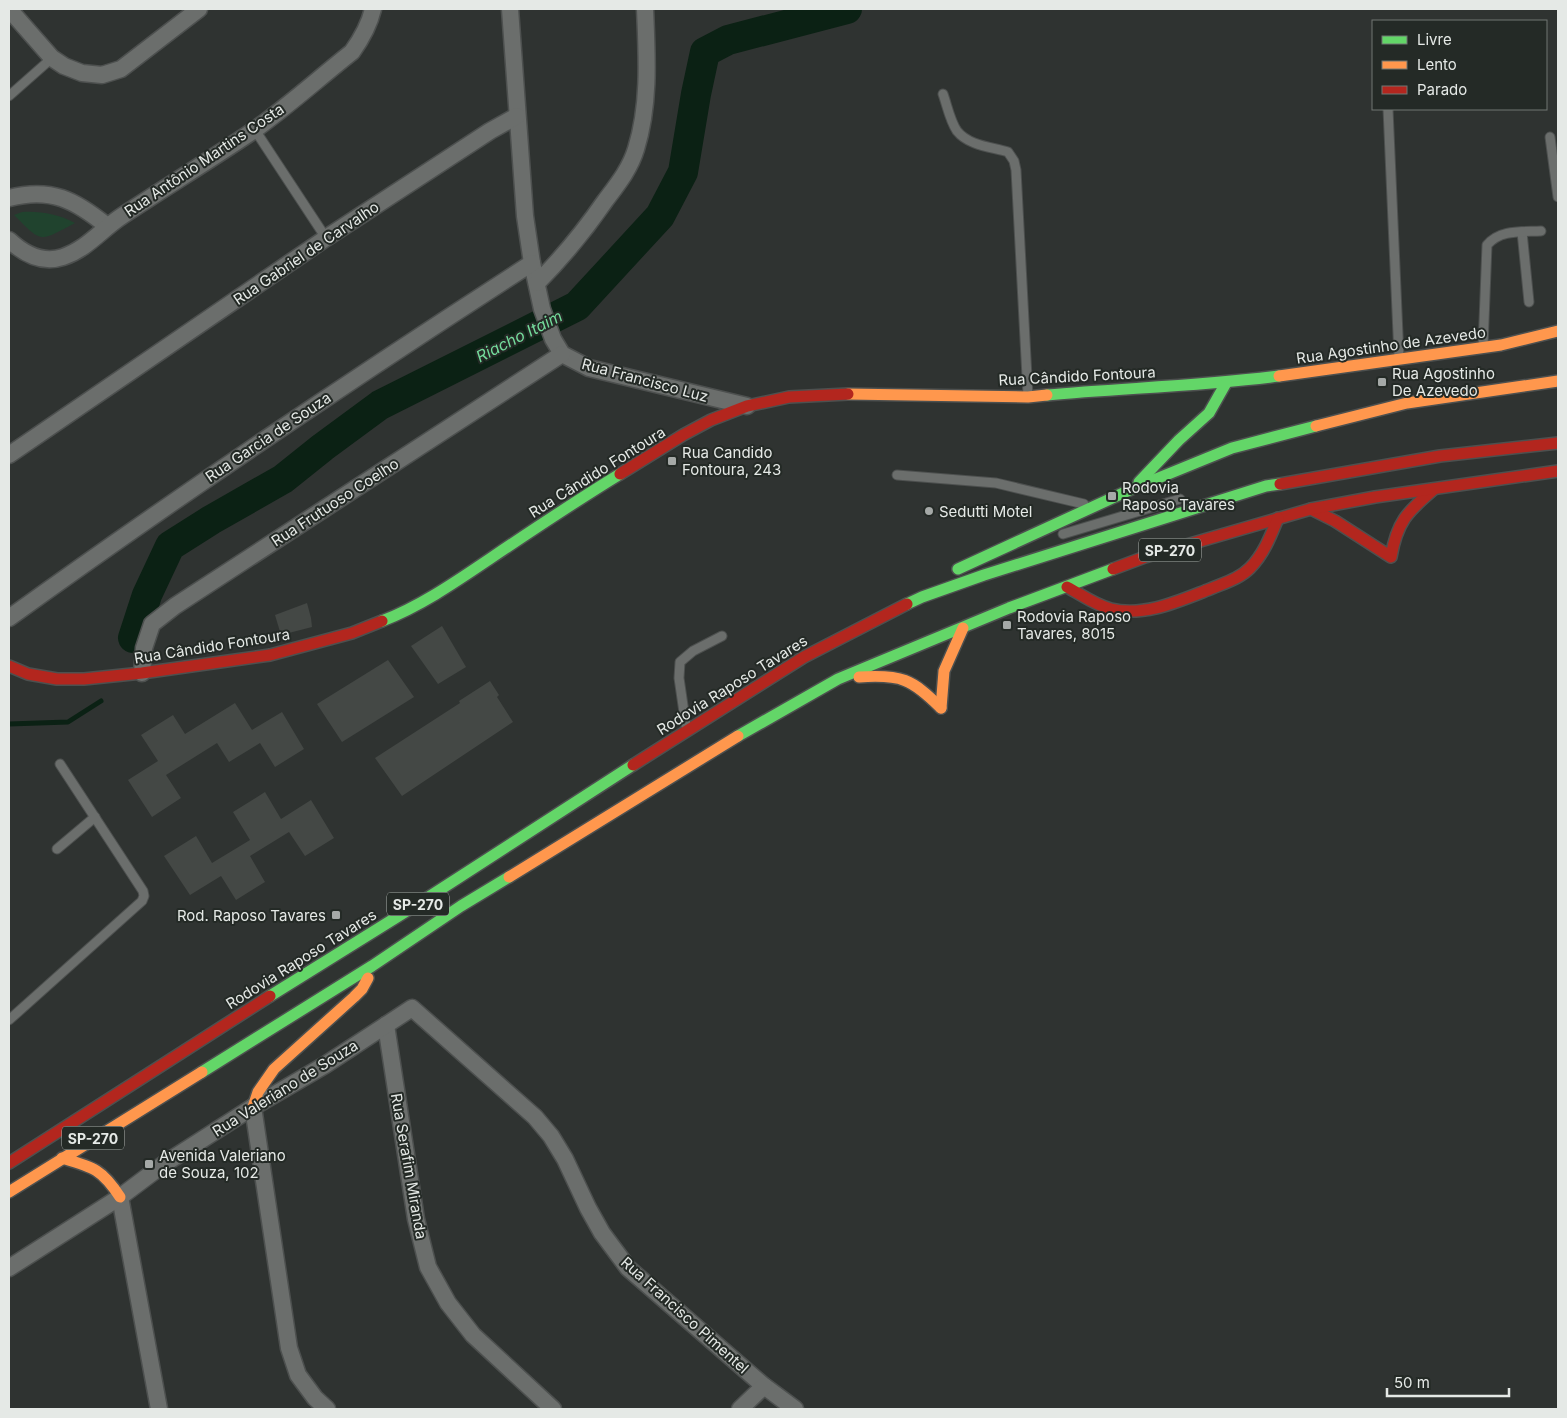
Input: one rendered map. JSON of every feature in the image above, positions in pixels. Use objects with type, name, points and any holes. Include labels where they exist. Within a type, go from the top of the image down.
[{"type":"main road","name":"Rua Agostinho de Azevedo","points":[[1226,382],[1483,348],[1558,331]]},
{"type":"main road","points":[[922,597],[957,570],[970,563],[1134,488],[1232,448],[1407,403],[1558,381]]},
{"type":"main road","name":"Rua Cândido Fontoura","points":[[9,666],[28,674],[57,679],[84,679],[270,655],[352,633],[398,615],[450,586],[579,499],[683,435],[711,420],[747,406],[789,397],[853,394],[1028,397],[1112,389],[1226,382]]},
{"type":"main road","points":[[1134,488],[1179,440],[1210,412],[1226,382]]},
{"type":"main road","name":"Rodovia Raposo Tavares","points":[[9,1163],[804,657],[922,597],[984,575],[1266,486],[1440,456],[1558,443]]},
{"type":"main road","name":"SP-270","points":[[9,1192],[372,966],[461,906],[694,762],[838,679],[1009,608],[1146,557],[1278,518],[1375,497],[1558,471]]},
{"type":"main road","points":[[1311,510],[1335,521],[1391,557],[1393,539],[1398,526],[1406,514],[1433,490]]},
{"type":"main road","points":[[1067,586],[1097,604],[1115,610],[1148,611],[1186,600],[1240,576],[1253,566],[1261,554],[1278,518]]},
{"type":"main road","points":[[838,679],[882,675],[899,677],[915,683],[941,708],[944,671],[963,628]]},
{"type":"main road","points":[[253,1107],[258,1092],[274,1069],[362,989],[372,966]]},
{"type":"main road","points":[[62,1158],[93,1167],[102,1172],[109,1178],[120,1197]]},
{"type":"street","points":[[9,9],[52,58],[64,66],[82,73],[102,74],[121,68],[190,11]]},
{"type":"street","name":"Rua Antônio Martins Costa","points":[[9,240],[19,250],[37,258],[63,257],[85,247],[107,226],[255,130],[352,52],[363,37],[370,22],[373,9]]},
{"type":"street","points":[[510,9],[525,216],[537,283]]},
{"type":"street","points":[[537,283],[557,263],[594,217],[624,176],[636,150],[644,113],[647,75],[645,9]]},
{"type":"street","name":"Rua Gabriel de Carvalho","points":[[9,455],[326,238],[490,131],[518,116]]},
{"type":"street","points":[[9,198],[23,194],[55,195],[71,201],[107,226]]},
{"type":"street","name":"Rua Garcia de Souza","points":[[9,618],[114,542],[299,416],[532,263]]},
{"type":"street","name":"Rua Francisco Luz","points":[[537,283],[542,309],[553,339],[562,354],[588,368],[747,406]]},
{"type":"street","name":"Rua Frutuoso Coelho","points":[[142,673],[144,648],[152,624],[175,606],[562,354]]},
{"type":"street","name":"Rua Valeriano de Souza","points":[[9,1268],[120,1197],[164,1164],[253,1107],[326,1065],[412,1008]]},
{"type":"street","name":"Rua Francisco Pimentel","points":[[412,1008],[535,1117],[551,1136],[565,1159],[588,1208],[602,1232],[628,1268],[764,1386],[795,1409]]},
{"type":"street","name":"Rua Serafim Miranda","points":[[386,1025],[416,1220],[428,1267],[448,1302],[473,1335],[553,1409]]},
{"type":"street","points":[[253,1107],[289,1348],[298,1375],[315,1398],[327,1409]]},
{"type":"street","points":[[120,1197],[159,1409]]},
{"type":"street","points":[[740,1409],[764,1386]]},
{"type":"lane","points":[[9,96],[52,58]]},
{"type":"lane","points":[[943,94],[956,130],[964,138],[970,142],[1008,152],[1014,161],[1028,397]]},
{"type":"lane","points":[[1388,110],[1399,360]]},
{"type":"lane","points":[[255,130],[326,238]]},
{"type":"lane","points":[[1550,137],[1558,197]]},
{"type":"lane","points":[[1483,348],[1487,245],[1494,237],[1510,232],[1541,231]]},
{"type":"lane","points":[[1522,232],[1529,302]]},
{"type":"lane","points":[[897,475],[996,483],[1093,506]]},
{"type":"lane","points":[[1208,494],[1266,486]]},
{"type":"lane","points":[[970,563],[1188,496]]},
{"type":"lane","points":[[686,731],[679,678],[680,662],[693,651],[722,636]]},
{"type":"lane","points":[[9,1020],[142,901],[144,896],[143,891],[60,764]]},
{"type":"lane","points":[[57,849],[95,818]]},
{"type":"green space","points":[[22,212],[49,214],[75,223],[54,234],[42,237],[31,231],[14,215]]},
{"type":"building","points":[[307,603],[312,627],[281,635],[275,615]]},
{"type":"building","points":[[442,626],[466,667],[438,684],[411,646]]},
{"type":"building","points":[[388,660],[414,697],[342,742],[317,704]]},
{"type":"building","points":[[490,681],[499,695],[497,697],[513,722],[402,796],[375,758],[460,703],[459,701]]},
{"type":"building","points":[[235,703],[252,730],[282,712],[304,749],[275,767],[260,743],[229,762],[217,743],[166,775],[181,798],[152,817],[128,780],[158,761],[141,735],[173,715],[185,734]]},
{"type":"building","points":[[265,792],[281,819],[311,800],[334,838],[305,856],[289,832],[250,856],[265,882],[236,900],[221,876],[190,895],[164,856],[196,836],[212,863],[250,840],[233,812]]},
{"type":"waterway","name":"Riacho Itaim","points":[[133,638],[147,595],[170,546],[283,479],[380,405],[577,306],[660,216],[683,172],[705,52],[728,40],[847,9]]},
{"type":"waterway","name":"Riacho Itaim","points":[[9,724],[68,722],[101,701]]},
{"type":"traffic: fast","points":[[1047,395],[1279,376]]},
{"type":"traffic: fast","points":[[1139,482],[1179,440],[1209,413],[1226,383]]},
{"type":"traffic: fast","points":[[958,569],[1134,488],[1232,448],[1316,426]]},
{"type":"traffic: fast","points":[[382,621],[438,593],[620,474]]},
{"type":"traffic: fast","points":[[907,604],[984,575],[1266,486],[1280,484]]},
{"type":"traffic: fast","points":[[738,736],[838,679],[1009,608],[1113,569]]},
{"type":"traffic: fast","points":[[270,996],[421,902],[633,765]]},
{"type":"traffic: fast","points":[[202,1072],[372,966],[461,906],[509,877]]},
{"type":"traffic: slow","points":[[1279,376],[1501,345],[1558,331]]},
{"type":"traffic: slow","points":[[1316,426],[1407,403],[1558,381]]},
{"type":"traffic: slow","points":[[848,394],[1028,397],[1047,395]]},
{"type":"traffic: slow","points":[[941,708],[944,671],[963,628]]},
{"type":"traffic: slow","points":[[859,677],[885,676],[905,680],[922,691],[941,708]]},
{"type":"traffic: slow","points":[[509,877],[738,736]]},
{"type":"traffic: slow","points":[[253,1107],[258,1092],[274,1069],[354,997],[362,989],[368,978]]},
{"type":"traffic: slow","points":[[9,1192],[202,1072]]},
{"type":"traffic: slow","points":[[62,1158],[96,1170],[108,1180],[120,1197]]},
{"type":"traffic: jam","points":[[620,474],[711,420],[747,406],[789,397],[848,394]]},
{"type":"traffic: jam","points":[[1280,484],[1440,456],[1558,443]]},
{"type":"traffic: jam","points":[[1113,569],[1145,557],[1311,509],[1375,497],[1558,471]]},
{"type":"traffic: jam","points":[[1311,509],[1335,521],[1391,557],[1396,535],[1404,519],[1433,490]]},
{"type":"traffic: jam","points":[[1067,587],[1099,605],[1124,611],[1149,609],[1174,603],[1246,572],[1263,551],[1278,518]]},
{"type":"traffic: jam","points":[[633,765],[804,657],[907,604]]},
{"type":"traffic: jam","points":[[9,666],[28,674],[57,679],[84,679],[142,673],[270,655],[352,633],[382,621]]},
{"type":"traffic: jam","points":[[9,1163],[270,996]]},
{"type":"place","name":"Rua Agostinho De Azevedo","points":[[1382,382]]},
{"type":"place","name":"Rua Candido Fontoura, 243","points":[[672,461]]},
{"type":"place","name":"Rodovia Raposo Tavares","points":[[1112,496]]},
{"type":"place","name":"Sedutti Motel","points":[[929,511]]},
{"type":"place","name":"Rodovia Raposo Tavares, 8015","points":[[1007,625]]},
{"type":"place","name":"Rod. Raposo Tavares","points":[[336,915]]},
{"type":"place","name":"Avenida Valeriano de Souza, 102","points":[[149,1164]]}]
